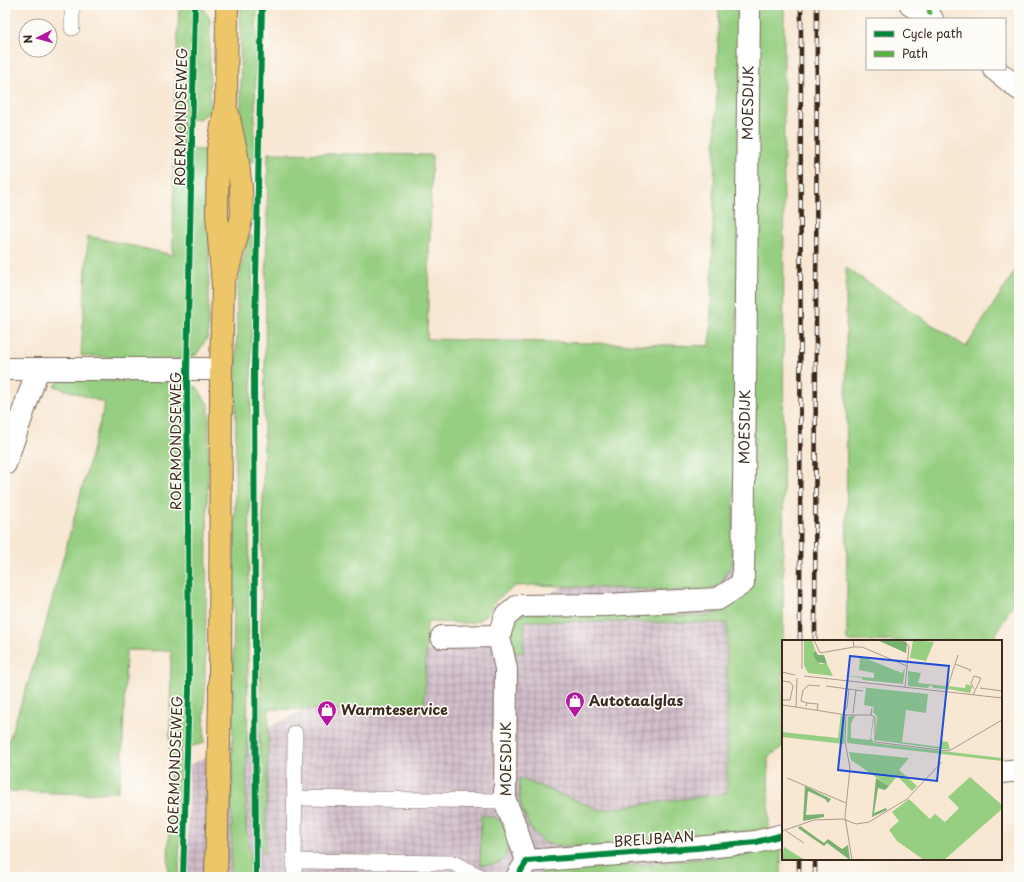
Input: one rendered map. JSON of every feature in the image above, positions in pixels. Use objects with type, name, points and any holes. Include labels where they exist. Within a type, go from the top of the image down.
[{"type":"main road","points":[[216,877],[220,695],[223,285],[217,215],[218,150],[226,102],[227,5]]},
{"type":"street","name":"MOESDIJK","points":[[522,869],[514,823],[505,801],[506,669],[499,636],[505,617],[518,606],[606,605],[718,599],[743,583],[749,5]]},
{"type":"street","points":[[910,5],[930,18]]},
{"type":"street","points":[[995,70],[1019,89]]},
{"type":"street","points":[[5,369],[222,369]]},
{"type":"street","points":[[5,464],[38,369]]},
{"type":"street","points":[[442,636],[499,636]]},
{"type":"street","points":[[1002,772],[1019,770]]},
{"type":"street","name":"BREIJBAAN","points":[[522,869],[756,842],[782,835]]},
{"type":"lane","points":[[72,5],[72,28]]},
{"type":"lane","points":[[294,877],[296,733]]},
{"type":"lane","points":[[295,798],[505,801]]},
{"type":"lane","points":[[294,861],[453,863],[481,877]]},
{"type":"shaded area","points":[[755,496],[751,877],[187,877],[189,765]]},
{"type":"green space","points":[[179,5],[189,5],[203,8],[210,19],[210,111],[199,119],[184,120],[184,149],[203,150],[211,161],[208,337],[196,355],[179,360],[81,356],[88,236],[173,255],[174,119]]},
{"type":"green space","points":[[240,5],[257,5],[254,162],[248,161],[241,129]]},
{"type":"green space","points":[[719,5],[742,5],[733,561],[722,582],[706,592],[536,585],[515,586],[496,600],[486,616],[473,623],[427,622],[424,710],[269,709],[265,856],[258,838],[268,153],[432,155],[427,339],[710,346]]},
{"type":"green space","points":[[755,5],[784,5],[782,747],[768,758],[769,828],[613,847],[562,846],[544,843],[529,827],[520,803],[519,778],[600,810],[727,793],[727,623],[525,621],[523,653],[512,652],[508,644],[514,619],[526,613],[708,616],[727,608],[741,598],[747,586]]},
{"type":"green space","points":[[248,236],[253,236],[246,829],[252,867],[252,877],[231,877],[237,290]]},
{"type":"green space","points":[[1019,265],[1019,593],[993,640],[847,640],[846,268],[966,347]]},
{"type":"green space","points":[[62,380],[177,382],[197,387],[209,406],[204,743],[181,749],[179,877],[168,877],[171,651],[126,650],[122,767],[118,791],[85,794],[5,791],[5,752],[38,652],[105,403],[54,386]]},
{"type":"green space","points":[[481,815],[493,817],[502,823],[505,828],[507,840],[507,852],[505,857],[502,861],[489,865],[480,865]]},
{"type":"green space","points":[[781,849],[781,877],[537,877],[546,871],[649,864],[757,853]]},
{"type":"railway","points":[[800,640],[801,5]]},
{"type":"railway","points":[[815,640],[817,5]]},
{"type":"railway","points":[[799,860],[799,877]]},
{"type":"railway","points":[[815,860],[815,877]]},
{"type":"marked path","points":[[928,5],[931,18]]},
{"type":"cycle path","name":"ROERMONDSEWEG","points":[[183,877],[189,690],[187,370],[195,5]]},
{"type":"cycle path","points":[[256,877],[254,369],[262,5]]},
{"type":"cycle path","points":[[517,877],[527,861],[756,842],[782,835]]},
{"type":"place","name":"Autotaalglas","points":[[575,718]]},
{"type":"place","name":"Warmteservice","points":[[327,727]]}]
